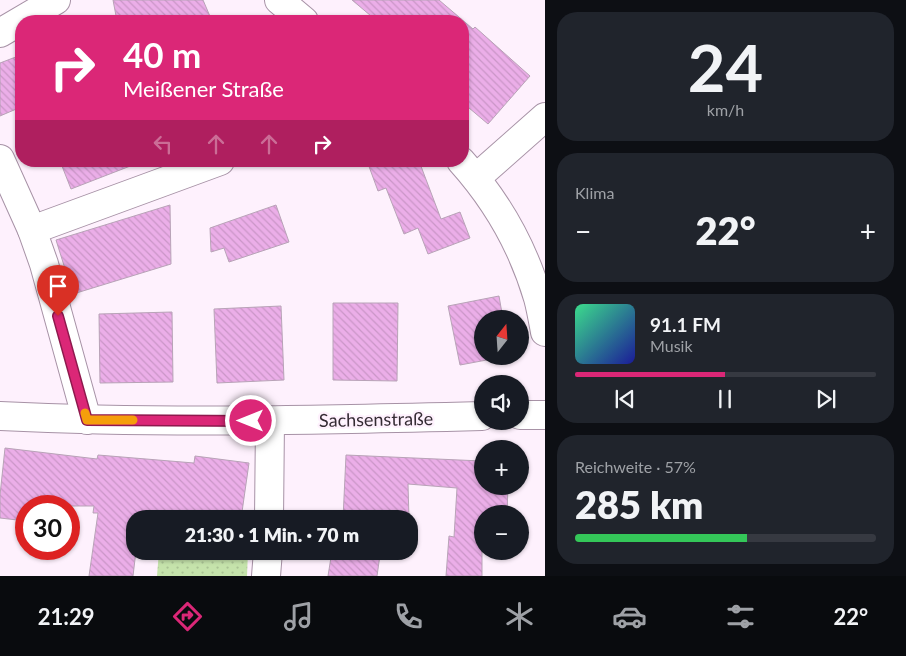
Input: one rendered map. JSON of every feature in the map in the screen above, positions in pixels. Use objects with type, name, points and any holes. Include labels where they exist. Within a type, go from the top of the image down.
[{"type":"street","points":[[31,15],[56,0]]},
{"type":"street","points":[[279,0],[297,15]]},
{"type":"street","points":[[0,33],[15,24]]},
{"type":"street","points":[[545,117],[468,170],[497,208],[521,250],[538,298],[545,332]]},
{"type":"street","points":[[0,159],[32,230],[44,264],[87,420]]},
{"type":"street","points":[[32,230],[204,167]]},
{"type":"street","points":[[529,415],[545,414]]},
{"type":"street","name":"Sachsenstraße","points":[[0,416],[87,420],[270,421],[474,416]]},
{"type":"street","points":[[269,510],[270,421]]},
{"type":"street","points":[[266,576],[267,560]]},
{"type":"green space","points":[[158,560],[248,560],[247,576],[157,576]]},
{"type":"building","points":[[113,0],[203,0],[209,15],[116,15]]},
{"type":"building","points":[[352,0],[439,0],[457,15],[370,15]]},
{"type":"building","points":[[469,26],[473,29],[475,27],[530,76],[488,124],[469,108]]},
{"type":"building","points":[[15,57],[15,110],[0,116],[0,63]]},
{"type":"building","points":[[62,167],[128,167],[71,189]]},
{"type":"building","points":[[369,167],[421,167],[441,219],[460,212],[470,238],[428,254],[418,228],[404,234],[386,188],[378,191]]},
{"type":"building","points":[[170,205],[171,264],[73,294],[56,240]]},
{"type":"building","points":[[276,205],[289,242],[229,262],[224,248],[211,252],[210,228]]},
{"type":"building","points":[[499,296],[501,310],[474,310],[474,362],[460,365],[448,306]]},
{"type":"building","points":[[333,303],[398,303],[397,381],[333,380]]},
{"type":"building","points":[[281,306],[284,380],[217,383],[214,309]]},
{"type":"building","points":[[172,312],[173,382],[100,383],[99,314]]},
{"type":"building","points":[[5,448],[97,459],[98,455],[194,463],[195,456],[249,463],[242,510],[126,510],[126,560],[135,560],[133,576],[89,576],[98,513],[93,513],[94,506],[80,506],[80,495],[15,495],[15,520],[0,518],[0,495]]},
{"type":"building","points":[[346,455],[474,461],[474,495],[508,495],[507,505],[474,505],[474,560],[482,560],[482,576],[446,576],[449,536],[454,537],[457,488],[408,484],[409,510],[343,510]]},
{"type":"building","points":[[331,560],[379,560],[377,576],[328,576]]},
{"type":"slow traffic","points":[[85,413],[87,420],[133,420]]},
{"type":"route","points":[[58,316],[87,420],[251,421]]}]
